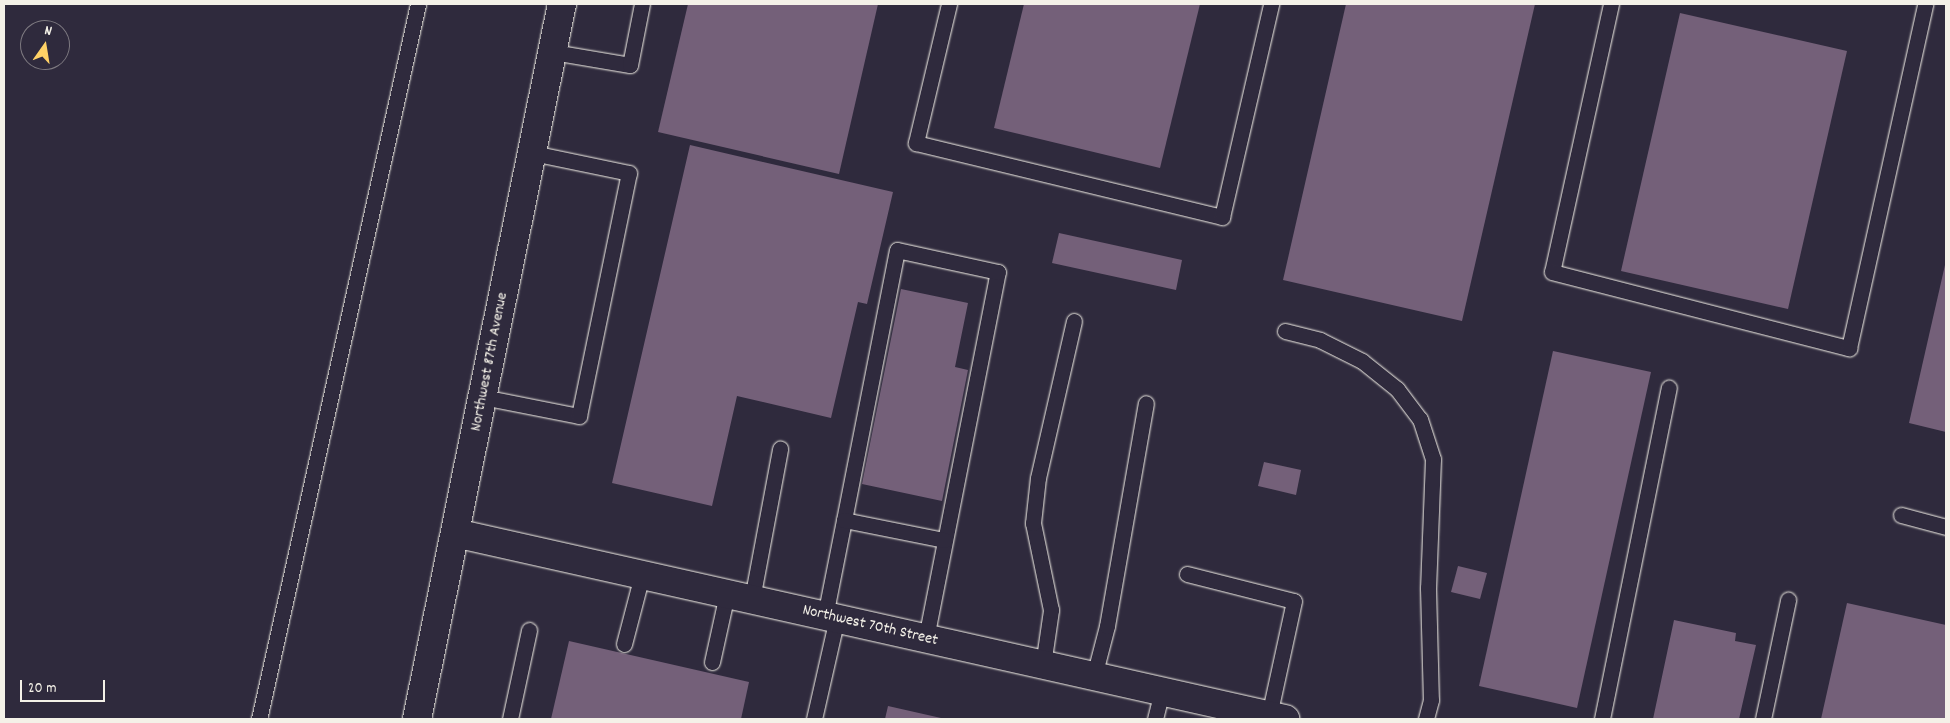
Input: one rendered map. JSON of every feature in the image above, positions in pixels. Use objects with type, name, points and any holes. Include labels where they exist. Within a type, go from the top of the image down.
[{"type":"street","name":"Northwest 87th Avenue","points":[[422,718],[455,533],[562,4]]},
{"type":"street","name":"Northwest 70th Street","points":[[455,533],[1277,718]]},
{"type":"lane","points":[[259,719],[418,4]]},
{"type":"lane","points":[[553,52],[630,65],[642,4]]},
{"type":"lane","points":[[949,4],[916,143],[1222,217],[1271,4]]},
{"type":"lane","points":[[1612,4],[1552,272],[1849,348],[1925,4]]},
{"type":"lane","points":[[483,397],[579,416],[629,173],[532,153]]},
{"type":"lane","points":[[814,719],[831,617],[844,520],[897,250],[998,272],[926,638]]},
{"type":"lane","points":[[1043,665],[1051,610],[1033,523],[1038,478],[1074,321]]},
{"type":"lane","points":[[1285,331],[1320,340],[1362,361],[1397,389],[1420,420],[1434,459],[1428,588],[1430,700],[1426,719]]},
{"type":"lane","points":[[1602,719],[1669,388]]},
{"type":"lane","points":[[1094,676],[1106,626],[1146,403]]},
{"type":"lane","points":[[712,662],[739,596],[780,449]]},
{"type":"lane","points":[[1901,515],[1946,527]]},
{"type":"lane","points":[[844,520],[944,540]]},
{"type":"lane","points":[[1187,574],[1294,601],[1277,718]]},
{"type":"lane","points":[[624,644],[642,575]]},
{"type":"lane","points":[[1762,719],[1788,600]]},
{"type":"lane","points":[[510,719],[529,630]]},
{"type":"lane","points":[[1155,719],[1162,691]]},
{"type":"building","points":[[688,4],[878,4],[839,174],[658,132]]},
{"type":"building","points":[[1024,4],[1200,4],[1160,168],[994,128]]},
{"type":"building","points":[[1346,4],[1535,4],[1462,321],[1283,280]]},
{"type":"building","points":[[1680,13],[1847,51],[1788,309],[1621,271]]},
{"type":"building","points":[[690,145],[893,192],[867,304],[858,302],[831,418],[737,396],[712,506],[612,483]]},
{"type":"building","points":[[1059,233],[1182,260],[1176,290],[1052,263]]},
{"type":"building","points":[[1946,265],[1946,432],[1909,423]]},
{"type":"building","points":[[901,289],[968,303],[955,367],[968,370],[942,501],[862,484]]},
{"type":"building","points":[[1553,351],[1651,372],[1577,708],[1479,686]]},
{"type":"building","points":[[1264,462],[1301,470],[1296,495],[1258,486]]},
{"type":"building","points":[[1458,566],[1487,573],[1480,599],[1451,592]]},
{"type":"building","points":[[1847,603],[1946,625],[1946,719],[1821,719]]},
{"type":"building","points":[[1674,620],[1736,633],[1735,641],[1756,645],[1739,719],[1653,719]]},
{"type":"building","points":[[569,641],[749,682],[741,719],[551,719]]},
{"type":"building","points":[[888,706],[941,718],[941,719],[885,719]]}]
